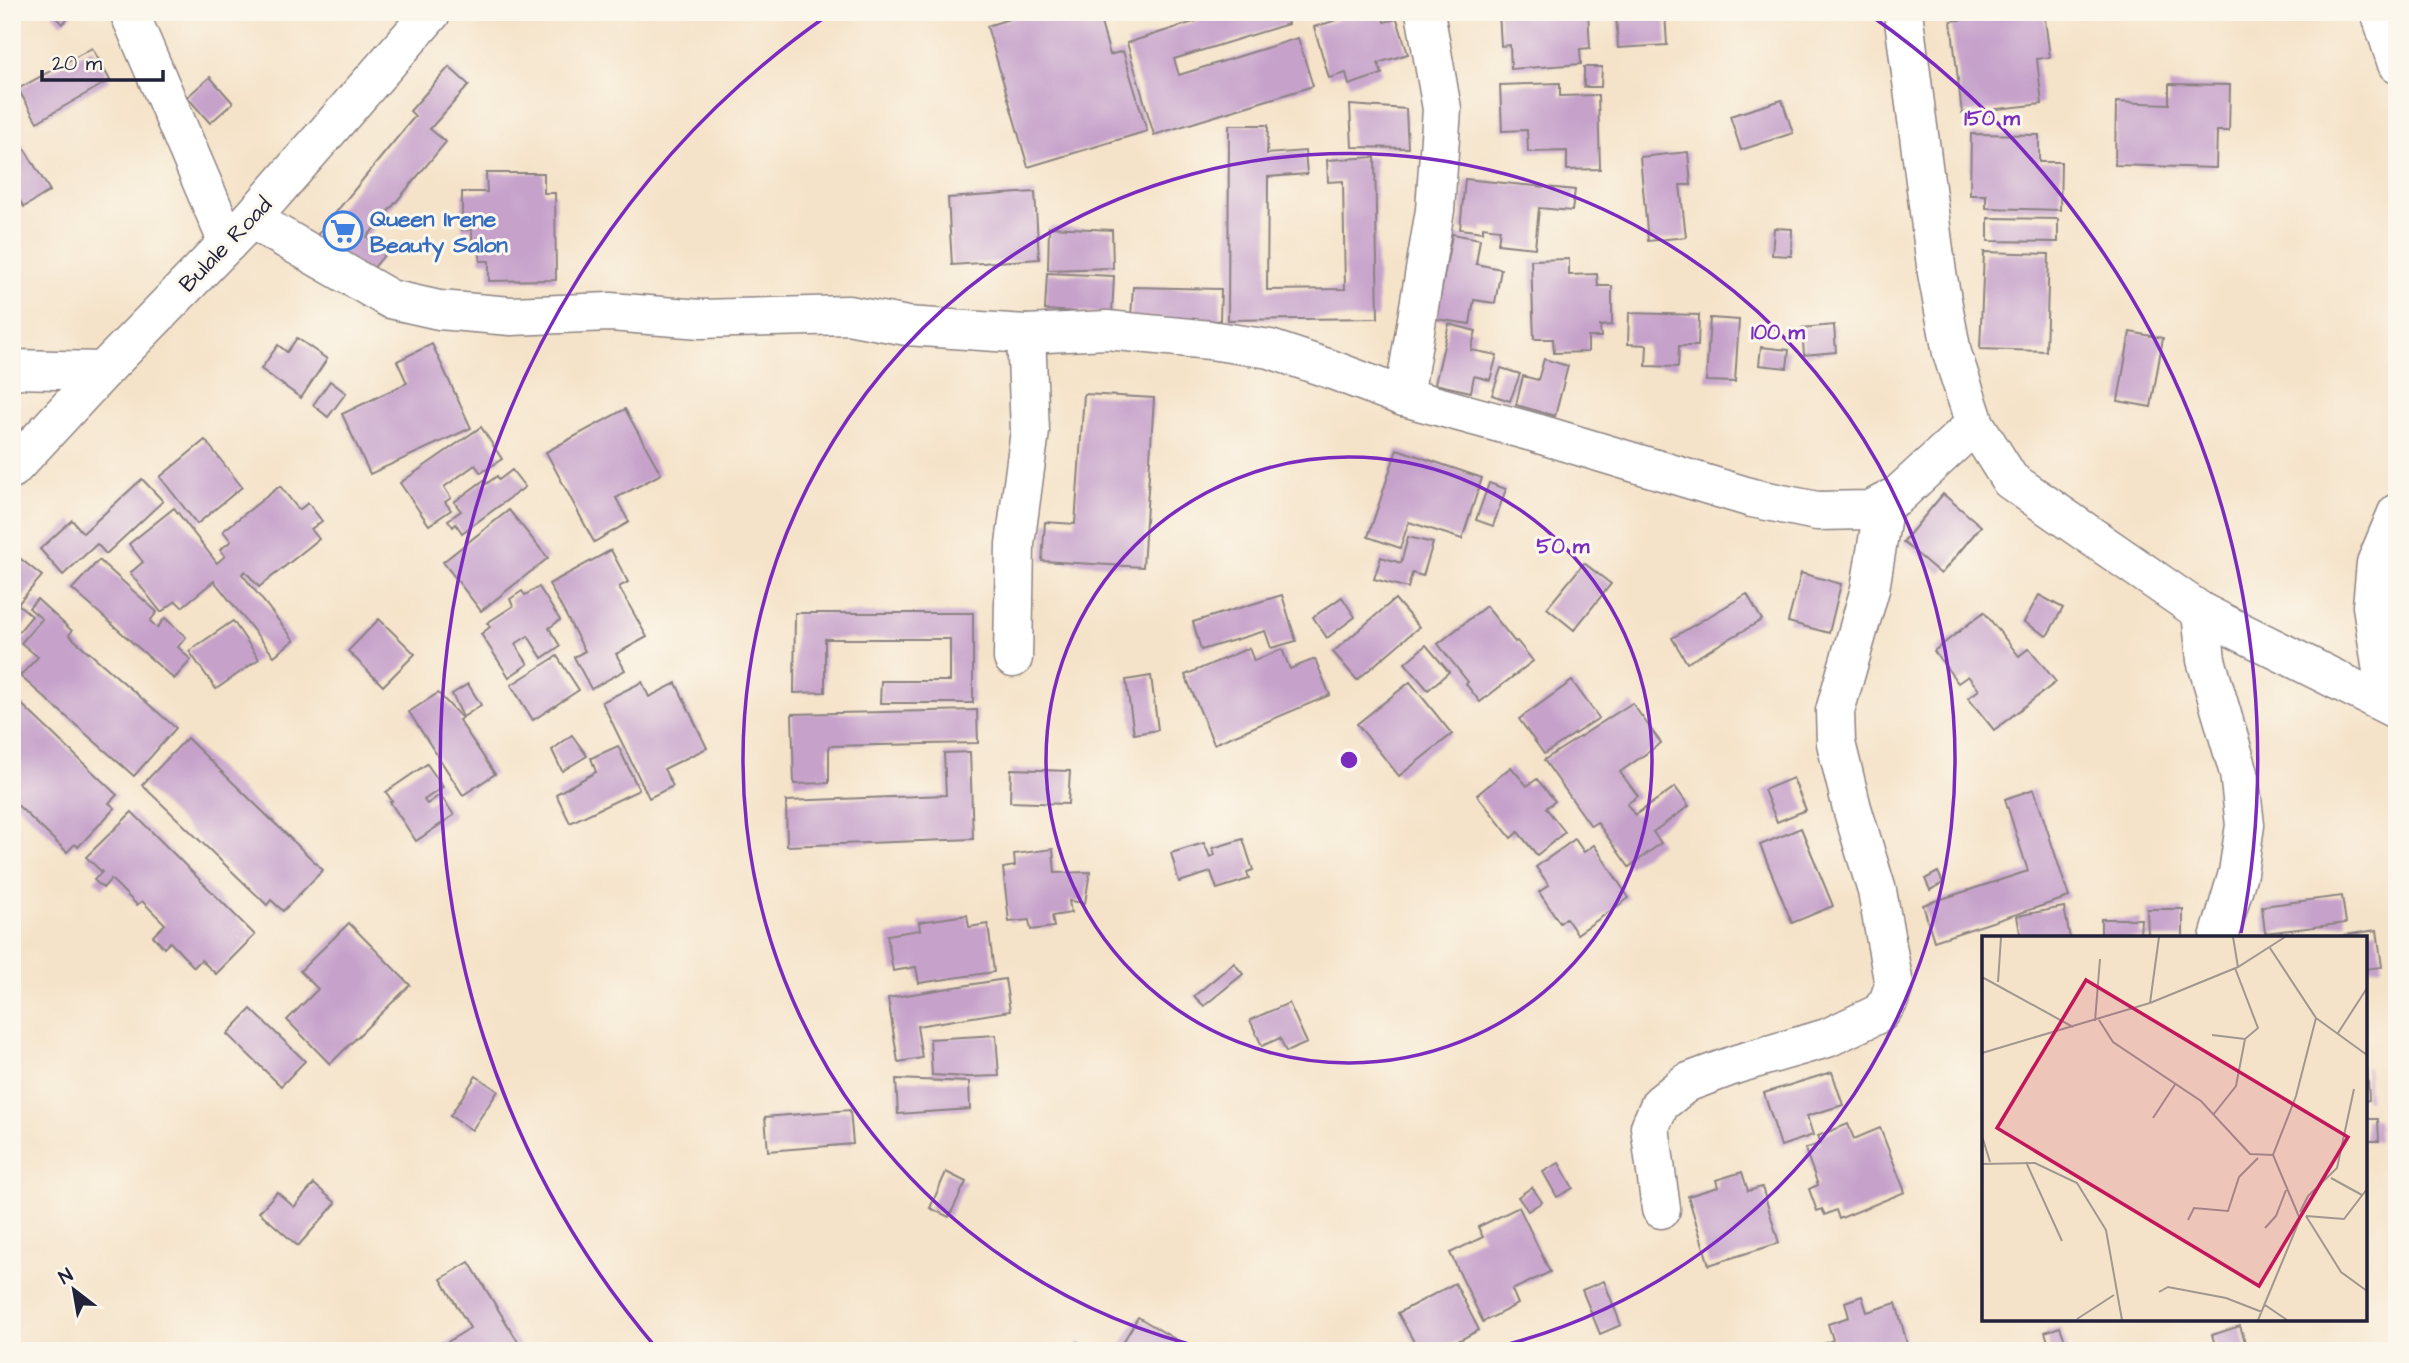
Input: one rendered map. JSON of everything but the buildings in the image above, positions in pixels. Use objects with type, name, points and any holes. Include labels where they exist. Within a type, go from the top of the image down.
[{"type":"street","points":[[129,12],[239,231],[390,299],[439,310],[511,316],[610,312],[701,319],[848,315],[907,326],[1027,334],[1107,330],[1210,340],[1270,349],[1404,397],[1536,433],[1752,498],[1817,511],[1870,510],[1897,496],[1975,424]]},
{"type":"street","name":"Bulale Road","points":[[12,469],[103,370],[239,231],[432,12]]},
{"type":"street","points":[[1404,397],[1435,210],[1442,109],[1425,12]]},
{"type":"street","points":[[1903,12],[1937,273],[1952,353],[1975,424],[2010,480],[2201,612],[2392,707]]},
{"type":"street","points":[[2380,12],[2397,64]]},
{"type":"street","points":[[1013,658],[1015,544],[1030,431],[1027,334]]},
{"type":"street","points":[[12,369],[103,370]]},
{"type":"street","points":[[1661,1209],[1650,1127],[1660,1104],[1686,1083],[1737,1064],[1827,1038],[1880,1013],[1889,1000],[1894,985],[1877,891],[1836,743],[1835,711],[1870,590],[1884,503]]},
{"type":"street","points":[[2392,707],[2372,606],[2376,563],[2397,513]]},
{"type":"street","points":[[2201,612],[2206,660],[2239,774],[2245,825],[2238,873],[2220,936]]},
{"type":"place","name":"Queen Irene Beauty Salon","points":[[343,231]]}]
